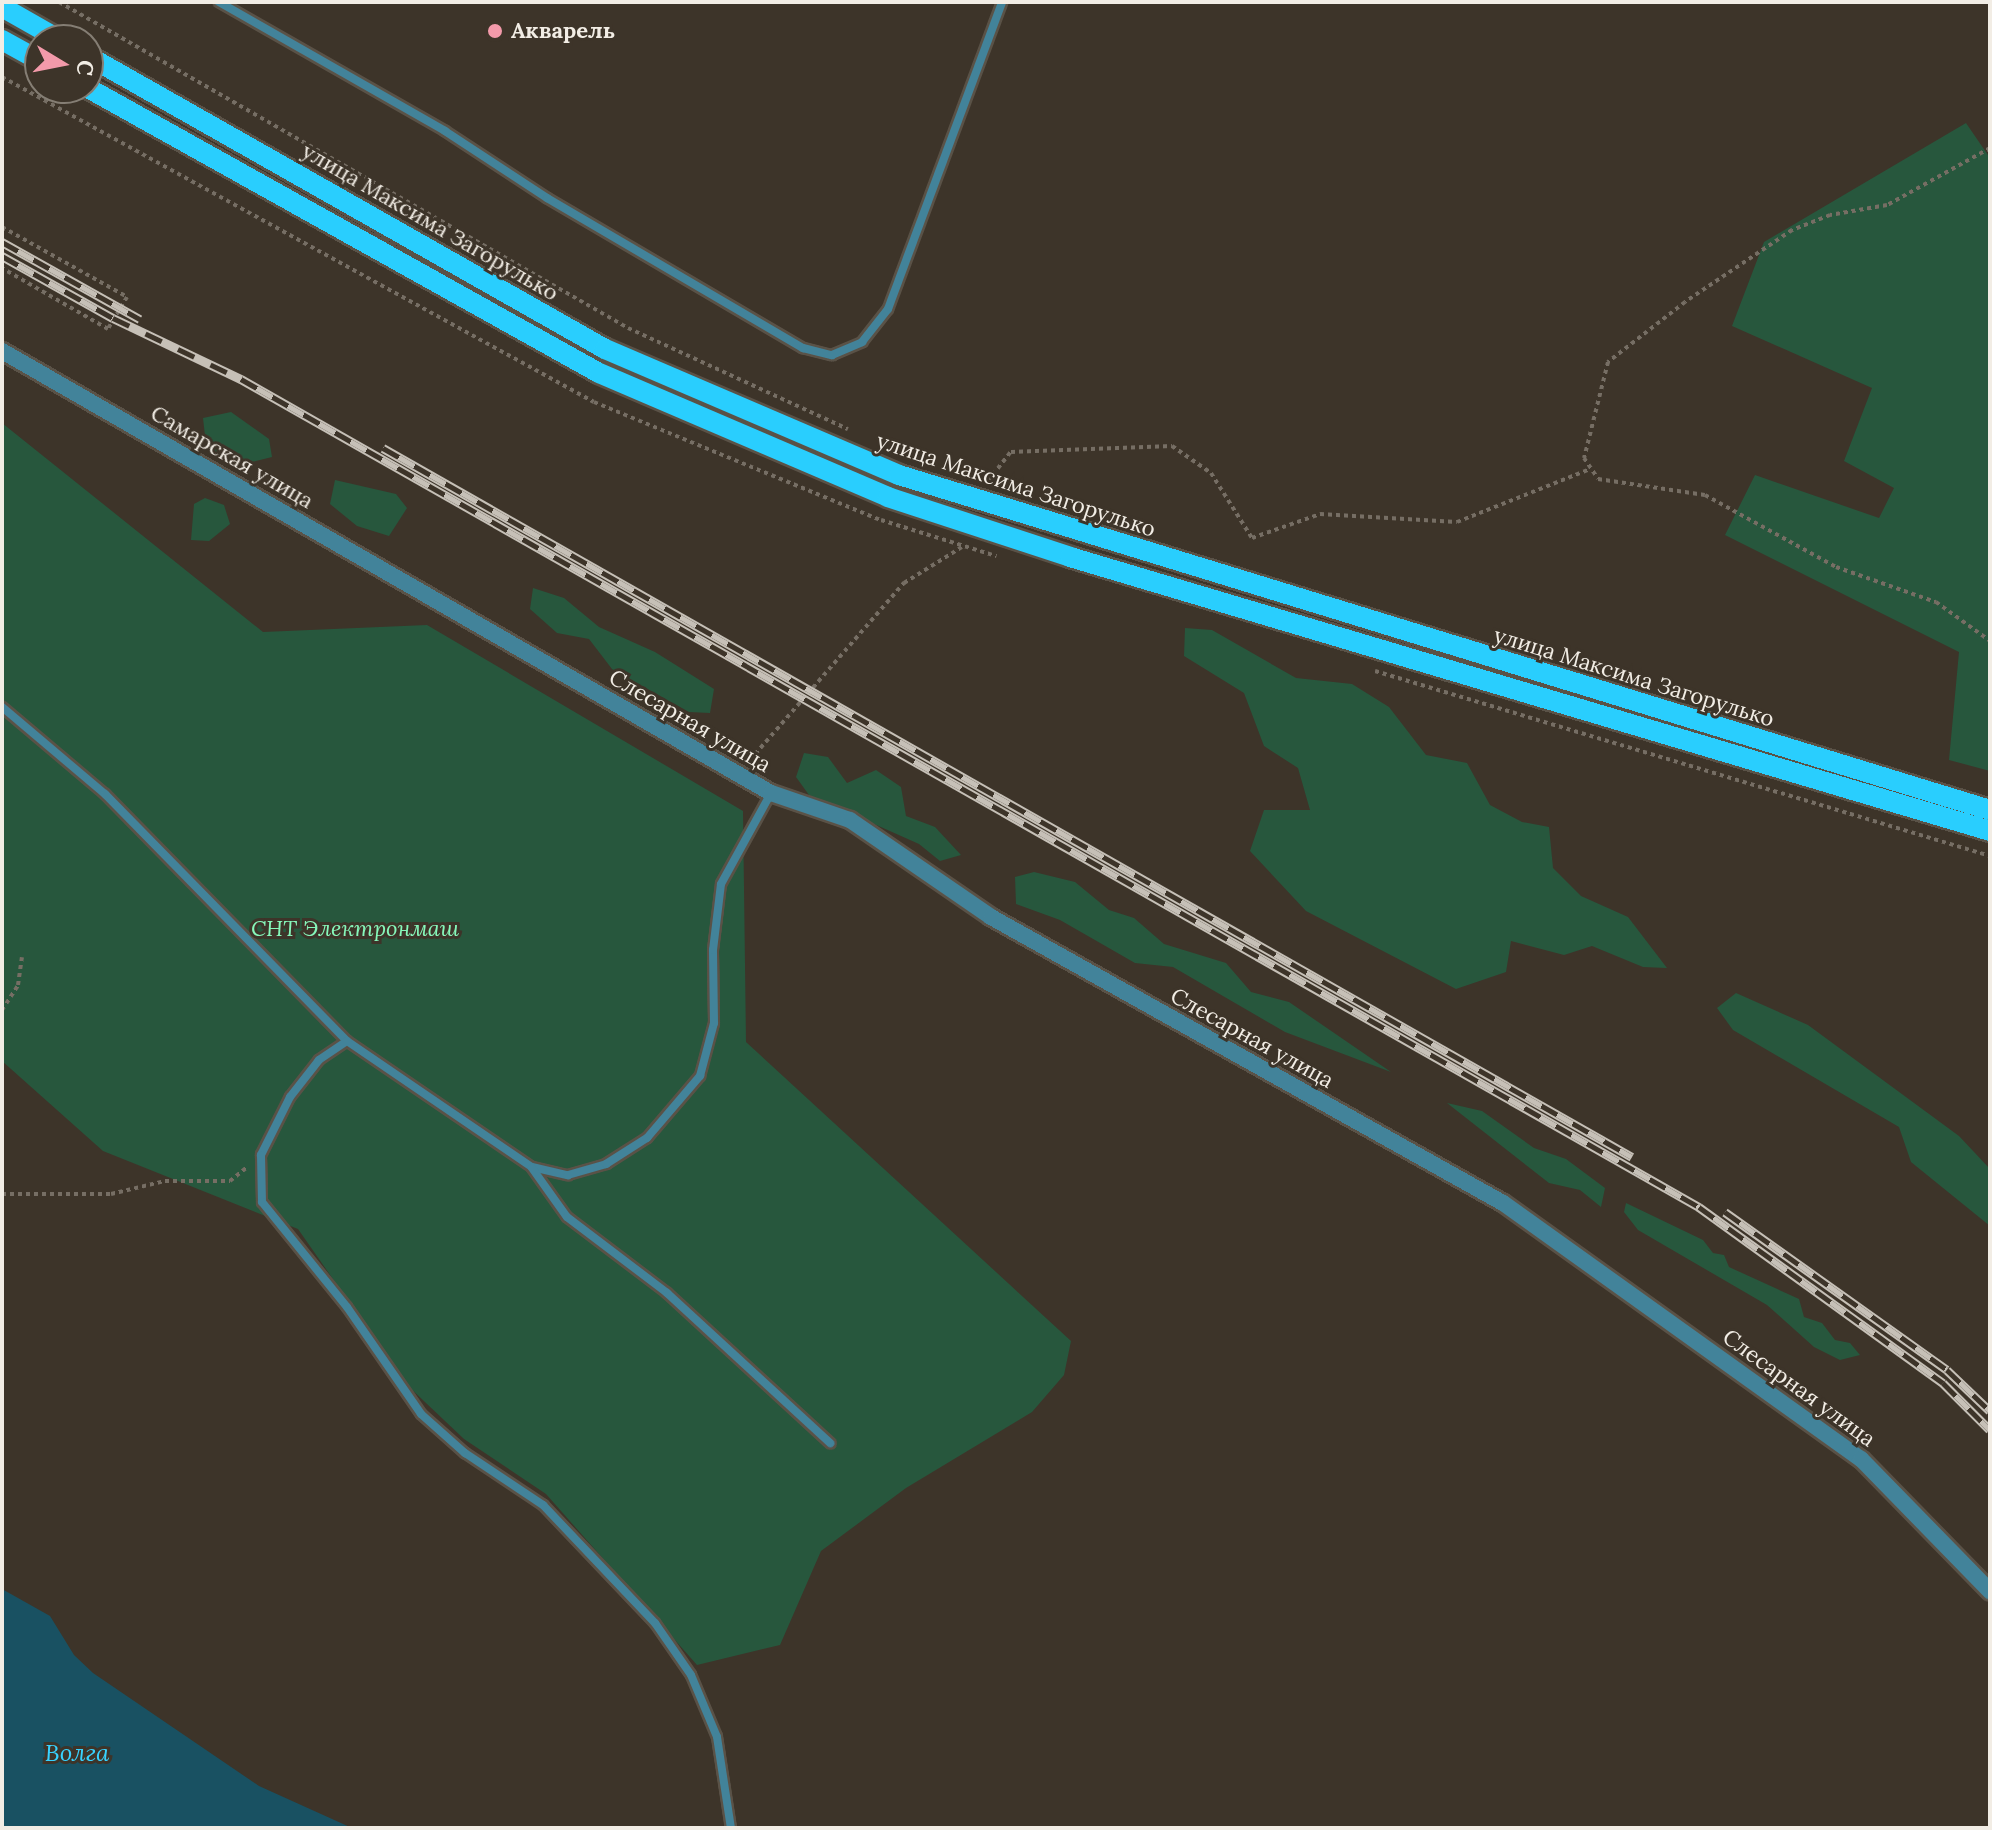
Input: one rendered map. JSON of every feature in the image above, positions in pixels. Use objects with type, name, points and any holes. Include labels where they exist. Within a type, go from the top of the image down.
[{"type":"main road","points":[[2,7],[32,24]]},
{"type":"main road","points":[[2,40],[24,52]]},
{"type":"main road","name":"улица Максима Загорулько","points":[[104,65],[605,349],[899,475],[1990,810]]},
{"type":"main road","points":[[104,97],[599,373],[888,497],[1070,557],[1990,831]]},
{"type":"street","name":"Самарская улица","points":[[2,351],[441,601]]},
{"type":"street","name":"Слесарная улица","points":[[441,601],[771,793],[850,820],[991,917],[1503,1203],[1861,1459],[1990,1591]]},
{"type":"lane","points":[[219,2],[445,131],[547,198],[803,348],[832,355],[862,342],[888,309],[1002,2]]},
{"type":"lane","points":[[2,707],[105,794],[347,1041],[532,1167],[567,1217],[667,1293],[830,1443]]},
{"type":"lane","points":[[532,1167],[568,1175],[606,1164],[647,1138],[700,1076],[714,1023],[713,950],[721,884],[771,793]]},
{"type":"lane","points":[[347,1041],[319,1060],[290,1097],[261,1155],[262,1202],[338,1295],[421,1414],[465,1453],[543,1505],[664,1636],[691,1675],[717,1737],[731,1828]]},
{"type":"path","points":[[59,2],[628,328],[860,435]]},
{"type":"path","points":[[1990,148],[1887,205],[1830,215],[1792,230],[1685,302],[1608,362],[1584,458],[1598,479],[1617,484],[1662,484],[1705,495],[1836,567],[1936,602],[1990,641]]},
{"type":"path","points":[[2,227],[127,297],[108,329],[2,268]]},
{"type":"path","points":[[986,483],[1011,452],[1172,446],[1211,473],[1252,538],[1320,514],[1457,522],[1591,469]]},
{"type":"path","points":[[973,478],[999,488]]},
{"type":"path","points":[[737,773],[839,663],[904,583],[963,546]]},
{"type":"path","points":[[2,1010],[18,985],[22,957]]},
{"type":"path","points":[[2,1194],[111,1194],[165,1181],[230,1181],[261,1155]]},
{"type":"green space","points":[[1966,123],[1990,158],[1990,771],[1949,760],[1959,652],[1725,535],[1755,475],[1879,518],[1894,488],[1844,461],[1872,388],[1732,326],[1764,242]]},
{"type":"green space","points":[[231,412],[269,439],[272,457],[235,466],[206,445],[203,418]]},
{"type":"green space","name":"СНТ Электронмаш","points":[[2,423],[263,632],[427,625],[743,811],[746,1042],[1071,1341],[1064,1375],[1032,1412],[906,1488],[821,1551],[780,1645],[697,1665],[546,1494],[464,1439],[407,1385],[298,1229],[103,1151],[2,1061]]},
{"type":"green space","points":[[335,480],[396,494],[407,508],[389,536],[357,526],[330,504]]},
{"type":"green space","points":[[205,498],[224,505],[230,524],[209,541],[191,540],[194,504]]},
{"type":"green space","points":[[533,588],[564,598],[599,627],[655,652],[714,689],[710,713],[689,712],[612,669],[589,639],[557,633],[530,609]]},
{"type":"green space","points":[[1185,628],[1212,630],[1296,678],[1352,684],[1389,707],[1426,755],[1467,763],[1490,805],[1522,822],[1549,827],[1553,868],[1581,896],[1628,917],[1667,968],[1643,967],[1592,946],[1564,955],[1511,941],[1506,972],[1456,989],[1306,911],[1250,851],[1264,810],[1310,810],[1298,768],[1264,746],[1244,693],[1184,656]]},
{"type":"green space","points":[[804,753],[828,757],[847,783],[876,770],[901,787],[906,816],[935,827],[961,855],[940,861],[919,844],[809,795],[796,777]]},
{"type":"green space","points":[[1034,872],[1075,882],[1109,910],[1134,918],[1164,944],[1226,963],[1251,992],[1289,1002],[1391,1072],[1285,1032],[1173,967],[1135,963],[1060,920],[1016,904],[1015,877]]},
{"type":"green space","points":[[1736,993],[1808,1025],[1959,1136],[1990,1169],[1990,1226],[1911,1162],[1899,1127],[1733,1030],[1717,1008]]},
{"type":"green space","points":[[1447,1103],[1482,1111],[1534,1148],[1566,1159],[1605,1188],[1601,1207],[1580,1190],[1549,1183]]},
{"type":"green space","points":[[1626,1203],[1703,1240],[1713,1253],[1724,1255],[1729,1267],[1799,1299],[1804,1317],[1822,1323],[1835,1340],[1850,1343],[1860,1355],[1840,1360],[1814,1347],[1767,1305],[1638,1230],[1624,1212]]},
{"type":"water","name":"Волга","points":[[2,1589],[50,1616],[74,1655],[93,1673],[259,1786],[352,1828],[2,1828]]},
{"type":"railway","points":[[2,242],[140,319]]},
{"type":"railway","points":[[2,256],[113,318],[241,379],[1699,1207],[1943,1383],[1990,1430]]},
{"type":"railway","points":[[383,448],[1632,1157]]},
{"type":"railway","points":[[1725,1212],[1947,1370],[1990,1411]]},
{"type":"place","name":"Акварель","points":[[495,31]]}]
